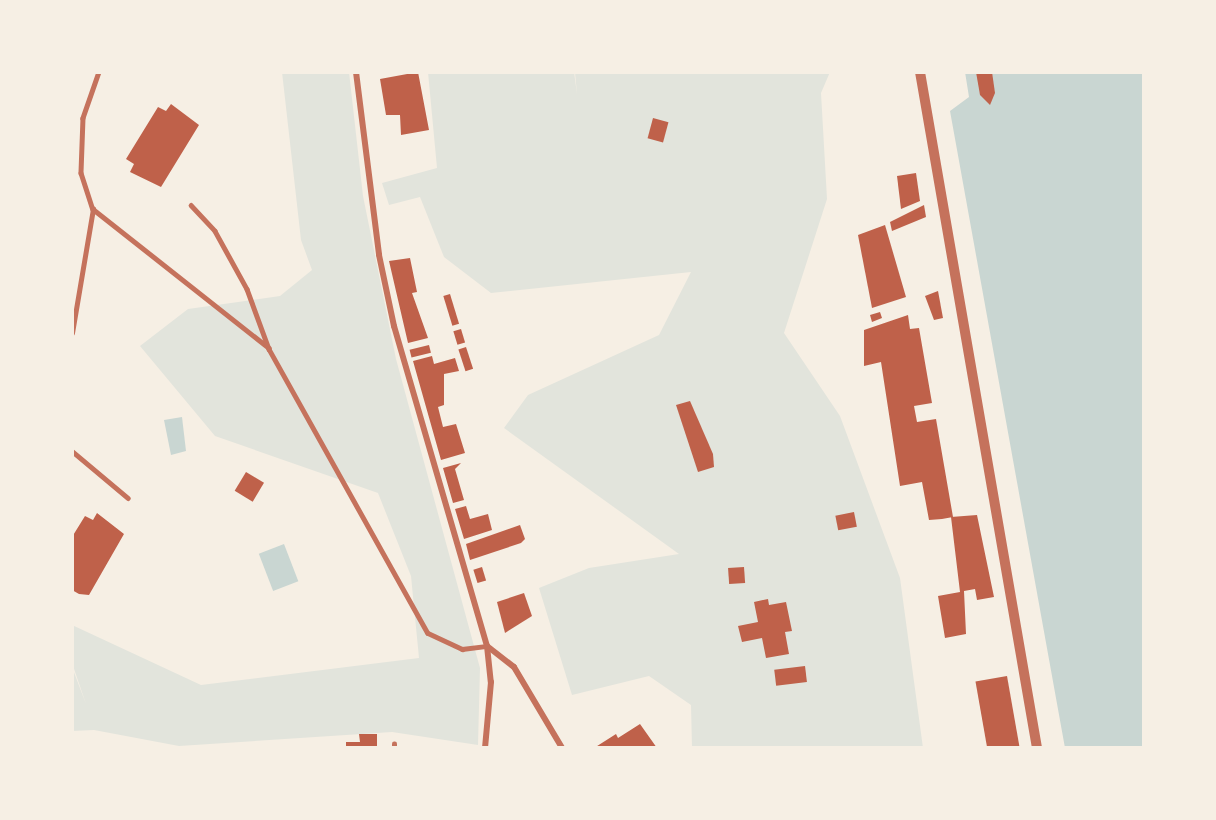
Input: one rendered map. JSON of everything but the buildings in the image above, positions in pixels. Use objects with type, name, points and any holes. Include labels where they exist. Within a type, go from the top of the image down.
[{"type":"street","points":[[356,72],[379,255],[394,326],[487,645],[491,682],[485,748]]},
{"type":"street","points":[[920,72],[1037,748]]},
{"type":"street","points":[[487,645],[525,682],[562,748]]},
{"type":"lane","points":[[72,333],[93,209],[81,173],[83,118],[99,72]]},
{"type":"lane","points":[[191,204],[215,231],[247,289],[270,349],[428,633],[462,649],[487,645]]},
{"type":"lane","points":[[93,209],[270,349]]},
{"type":"lane","points":[[72,451],[128,498]]},
{"type":"lane","points":[[215,748],[222,748]]},
{"type":"shaded area","points":[[282,72],[349,72],[363,196],[396,359],[480,668],[478,745],[392,732],[179,746],[94,730],[72,731],[72,667],[86,704],[72,663],[72,625],[201,685],[419,658],[411,576],[378,493],[215,436],[140,346],[188,309],[280,296],[312,270],[301,240]]},
{"type":"shaded area","points":[[428,72],[574,72],[577,94],[575,72],[830,72],[821,93],[827,199],[784,333],[840,416],[900,578],[923,748],[692,748],[691,705],[649,676],[572,695],[539,588],[589,568],[679,554],[504,428],[528,395],[659,335],[691,272],[491,293],[444,257],[420,197],[389,205],[382,183],[437,168]]},
{"type":"shaded area","points":[[965,72],[1144,72],[1144,748],[1065,748],[950,111],[969,97]]},
{"type":"shaded area","points":[[182,417],[186,451],[171,455],[164,420]]},
{"type":"shaded area","points":[[284,544],[298,581],[273,591],[259,554]]}]
